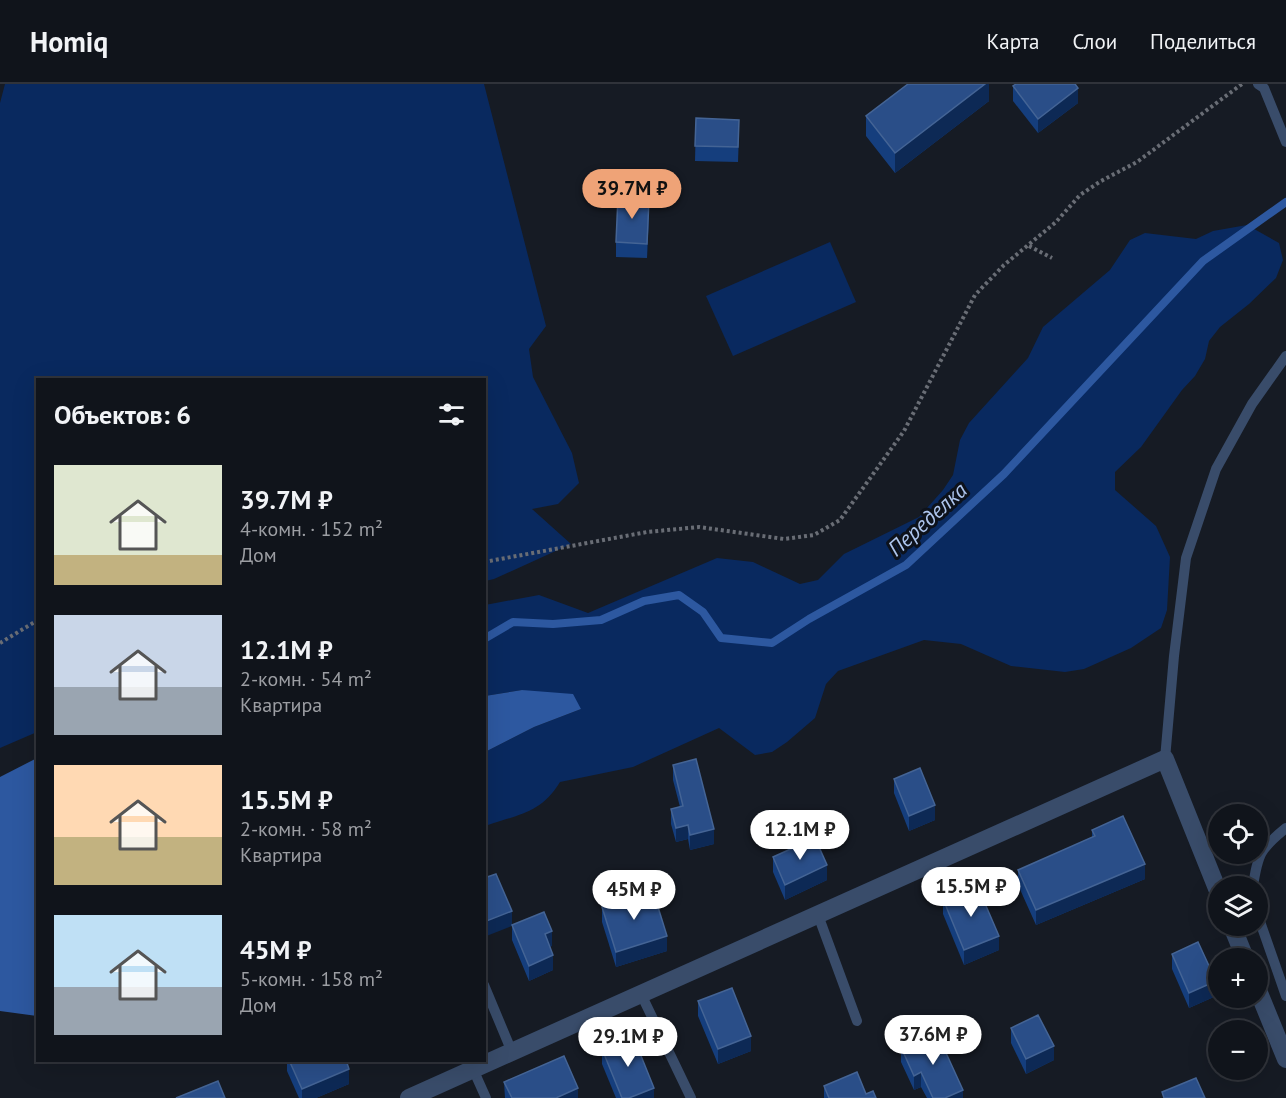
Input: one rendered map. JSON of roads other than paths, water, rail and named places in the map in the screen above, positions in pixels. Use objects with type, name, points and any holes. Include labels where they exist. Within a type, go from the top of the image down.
[{"type":"street","points":[[409,1098],[1164,759],[1212,876]]},
{"type":"street","points":[[1265,1008],[1286,1059]]},
{"type":"lane","points":[[1258,84],[1264,88],[1286,142]]},
{"type":"lane","points":[[1164,759],[1186,558],[1216,469],[1252,404],[1286,356]]},
{"type":"lane","points":[[1254,876],[1256,865],[1265,844],[1286,828]]},
{"type":"lane","points":[[818,915],[857,1021]]},
{"type":"lane","points":[[1265,936],[1286,996]]},
{"type":"lane","points":[[486,990],[512,1052]]},
{"type":"lane","points":[[641,994],[691,1098]]},
{"type":"lane","points":[[473,1070],[486,1098]]},
{"type":"waterway","name":"Переделка","points":[[486,638],[513,622],[553,624],[601,620],[644,601],[679,595],[703,612],[721,638],[772,643],[809,619],[906,565],[1004,474],[1203,261],[1286,202]]}]
